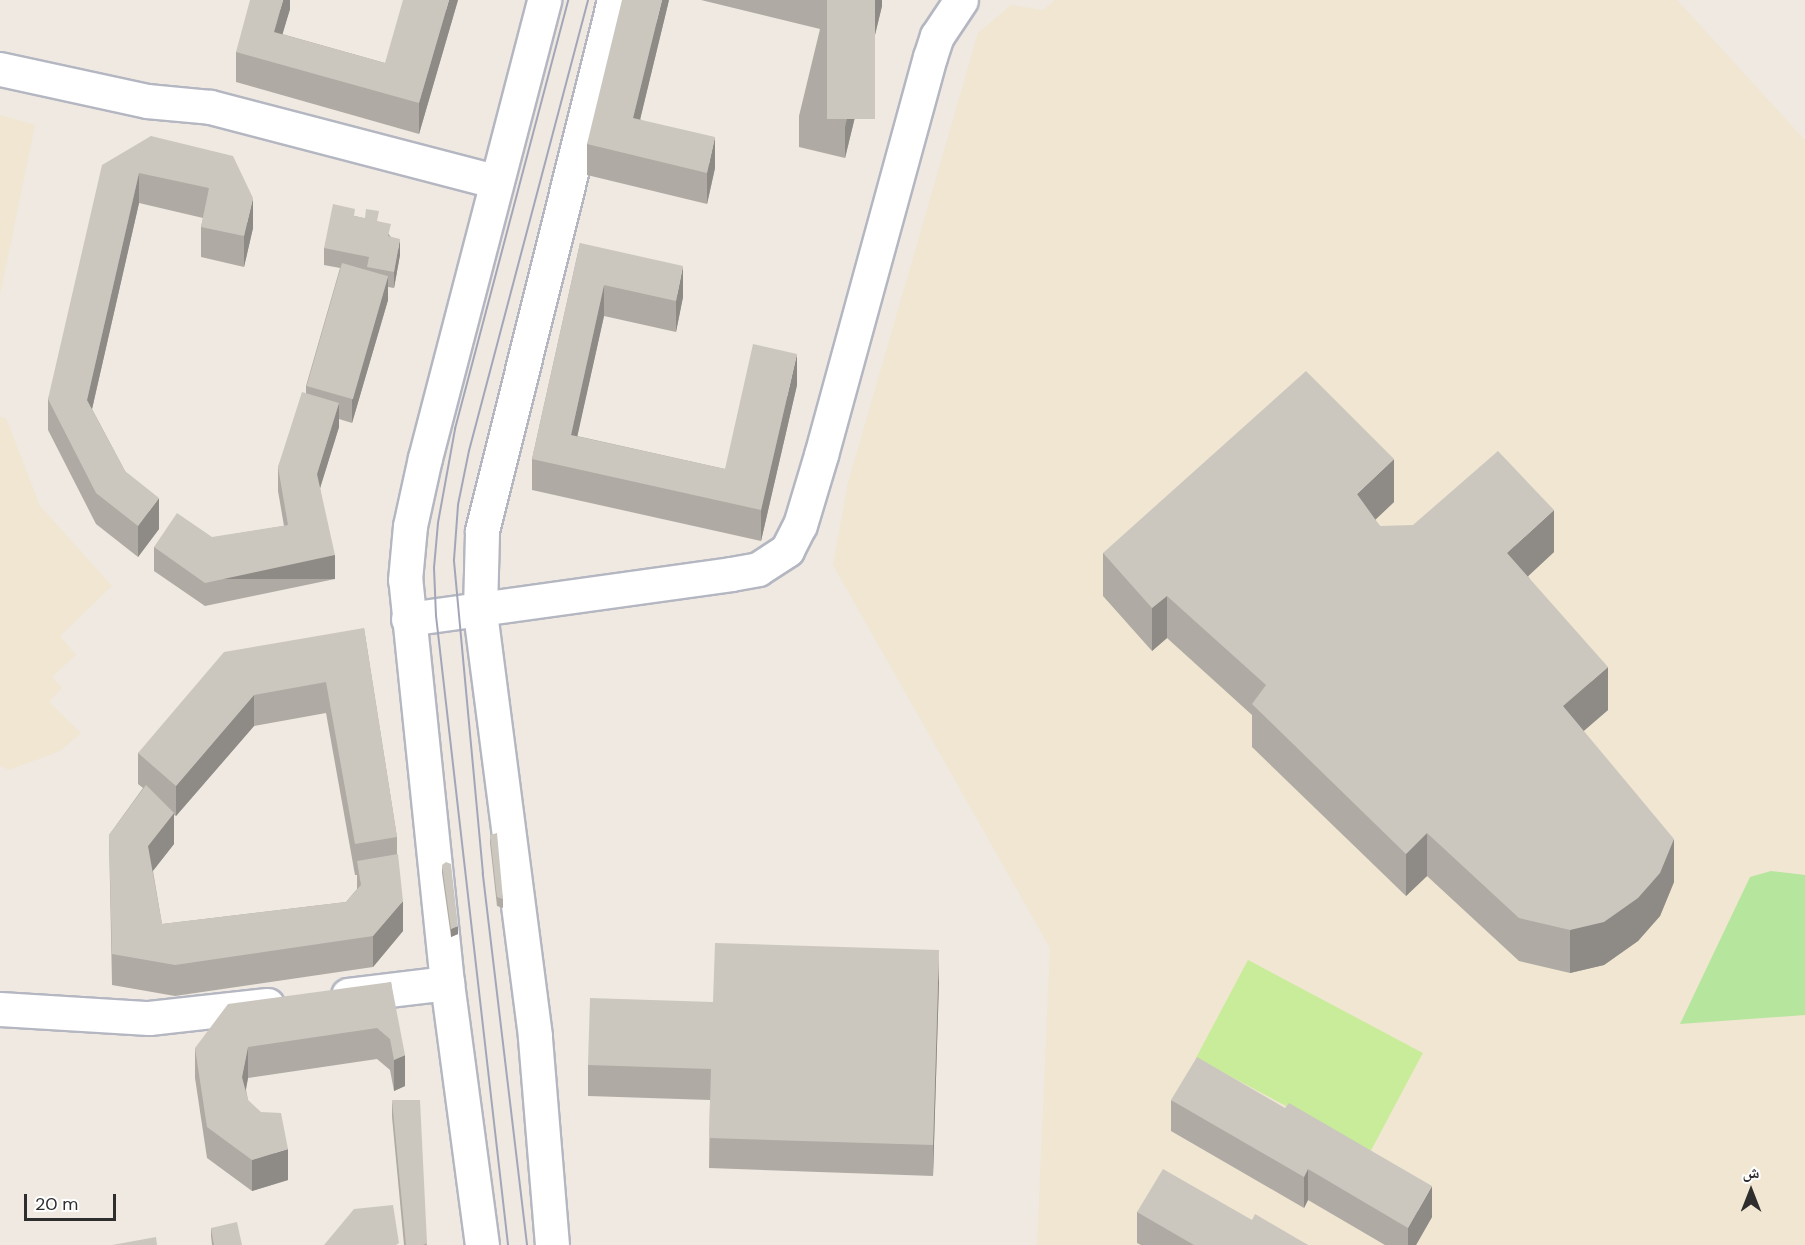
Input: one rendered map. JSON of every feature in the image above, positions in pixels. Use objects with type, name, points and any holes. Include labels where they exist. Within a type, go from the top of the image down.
[{"type":"street","points":[[482,1245],[447,983],[405,580],[410,526],[495,181],[544,0]]},
{"type":"street","points":[[552,1245],[536,1036],[480,610],[482,531],[614,0]]},
{"type":"street","points":[[408,619],[758,569],[788,550],[800,525],[818,465],[930,57],[937,36],[961,0]]},
{"type":"street","points":[[0,69],[147,101],[210,107],[495,181]]},
{"type":"street","points":[[0,1009],[160,1018],[447,983]]},
{"type":"shaded area","points":[[1055,0],[1677,0],[1805,140],[1805,1245],[1037,1245],[1050,948],[833,565],[848,483],[978,33],[1011,5],[1043,10]]},
{"type":"shaded area","points":[[0,115],[35,125],[0,295]]},
{"type":"shaded area","points":[[0,417],[6,418],[40,506],[112,586],[60,636],[76,655],[52,677],[62,688],[49,702],[81,733],[60,751],[9,770],[0,766]]},
{"type":"green space","points":[[1771,871],[1805,875],[1805,1015],[1680,1024],[1750,877]]},
{"type":"green space","points":[[1248,960],[1423,1053],[1371,1151],[1196,1058]]},
{"type":"building","points":[[250,0],[283,0],[274,32],[385,63],[403,0],[449,0],[419,103],[236,52]]},
{"type":"building","points":[[622,0],[662,0],[633,118],[715,137],[707,173],[587,144]]},
{"type":"building","points":[[827,0],[875,0],[875,119],[827,119]]},
{"type":"building","points":[[151,136],[233,156],[253,198],[244,236],[201,227],[209,188],[139,173],[87,400],[125,471],[159,498],[138,526],[96,493],[48,399],[102,165]]},
{"type":"building","points":[[333,204],[355,209],[354,216],[365,218],[366,209],[379,211],[377,221],[391,224],[388,236],[400,239],[394,272],[367,267],[369,257],[324,248]]},
{"type":"building","points":[[580,243],[683,266],[676,301],[604,285],[571,435],[725,469],[753,344],[797,354],[761,510],[532,459]]},
{"type":"building","points":[[342,263],[388,276],[353,399],[307,386]]},
{"type":"building","points":[[1306,371],[1394,459],[1357,494],[1380,526],[1413,525],[1498,451],[1554,510],[1507,553],[1608,667],[1563,706],[1674,839],[1660,873],[1638,898],[1604,922],[1570,930],[1519,918],[1427,833],[1406,854],[1252,704],[1266,685],[1167,596],[1152,608],[1103,553]]},
{"type":"building","points":[[302,392],[339,403],[317,474],[335,555],[205,583],[154,547],[177,513],[212,537],[288,525],[278,467]]},
{"type":"building","points":[[364,628],[397,837],[355,844],[326,682],[254,695],[176,786],[138,753],[224,652]]},
{"type":"building","points":[[146,785],[174,813],[148,846],[162,924],[346,902],[361,885],[357,861],[398,854],[403,901],[373,936],[175,965],[112,954],[109,835]]},
{"type":"building","points":[[497,833],[503,899],[497,897],[490,835]]},
{"type":"building","points":[[446,862],[451,864],[458,926],[451,929],[442,865]]},
{"type":"building","points":[[715,943],[939,950],[933,1145],[709,1138],[711,1069],[588,1065],[590,998],[713,1002]]},
{"type":"building","points":[[391,982],[405,1055],[394,1060],[390,1039],[377,1028],[248,1047],[242,1077],[248,1100],[261,1112],[281,1113],[288,1149],[252,1160],[207,1127],[195,1048],[228,1004]]},
{"type":"building","points":[[1197,1057],[1285,1108],[1289,1103],[1432,1186],[1408,1228],[1308,1169],[1304,1177],[1171,1100]]},
{"type":"building","points":[[392,1100],[420,1100],[427,1243],[423,1245],[406,1245]]},
{"type":"building","points":[[1163,1169],[1252,1220],[1255,1214],[1308,1245],[1194,1245],[1137,1212]]},
{"type":"building","points":[[393,1205],[399,1243],[396,1245],[324,1245],[354,1209]]},
{"type":"building","points":[[237,1222],[242,1245],[214,1245],[211,1228]]},
{"type":"building","points":[[156,1237],[157,1245],[112,1245]]},
{"type":"tram line","points":[[508,1245],[436,616],[434,568],[438,523],[455,429],[568,0]]},
{"type":"tram line","points":[[527,1245],[483,874],[454,560],[458,505],[469,451],[588,0]]}]
